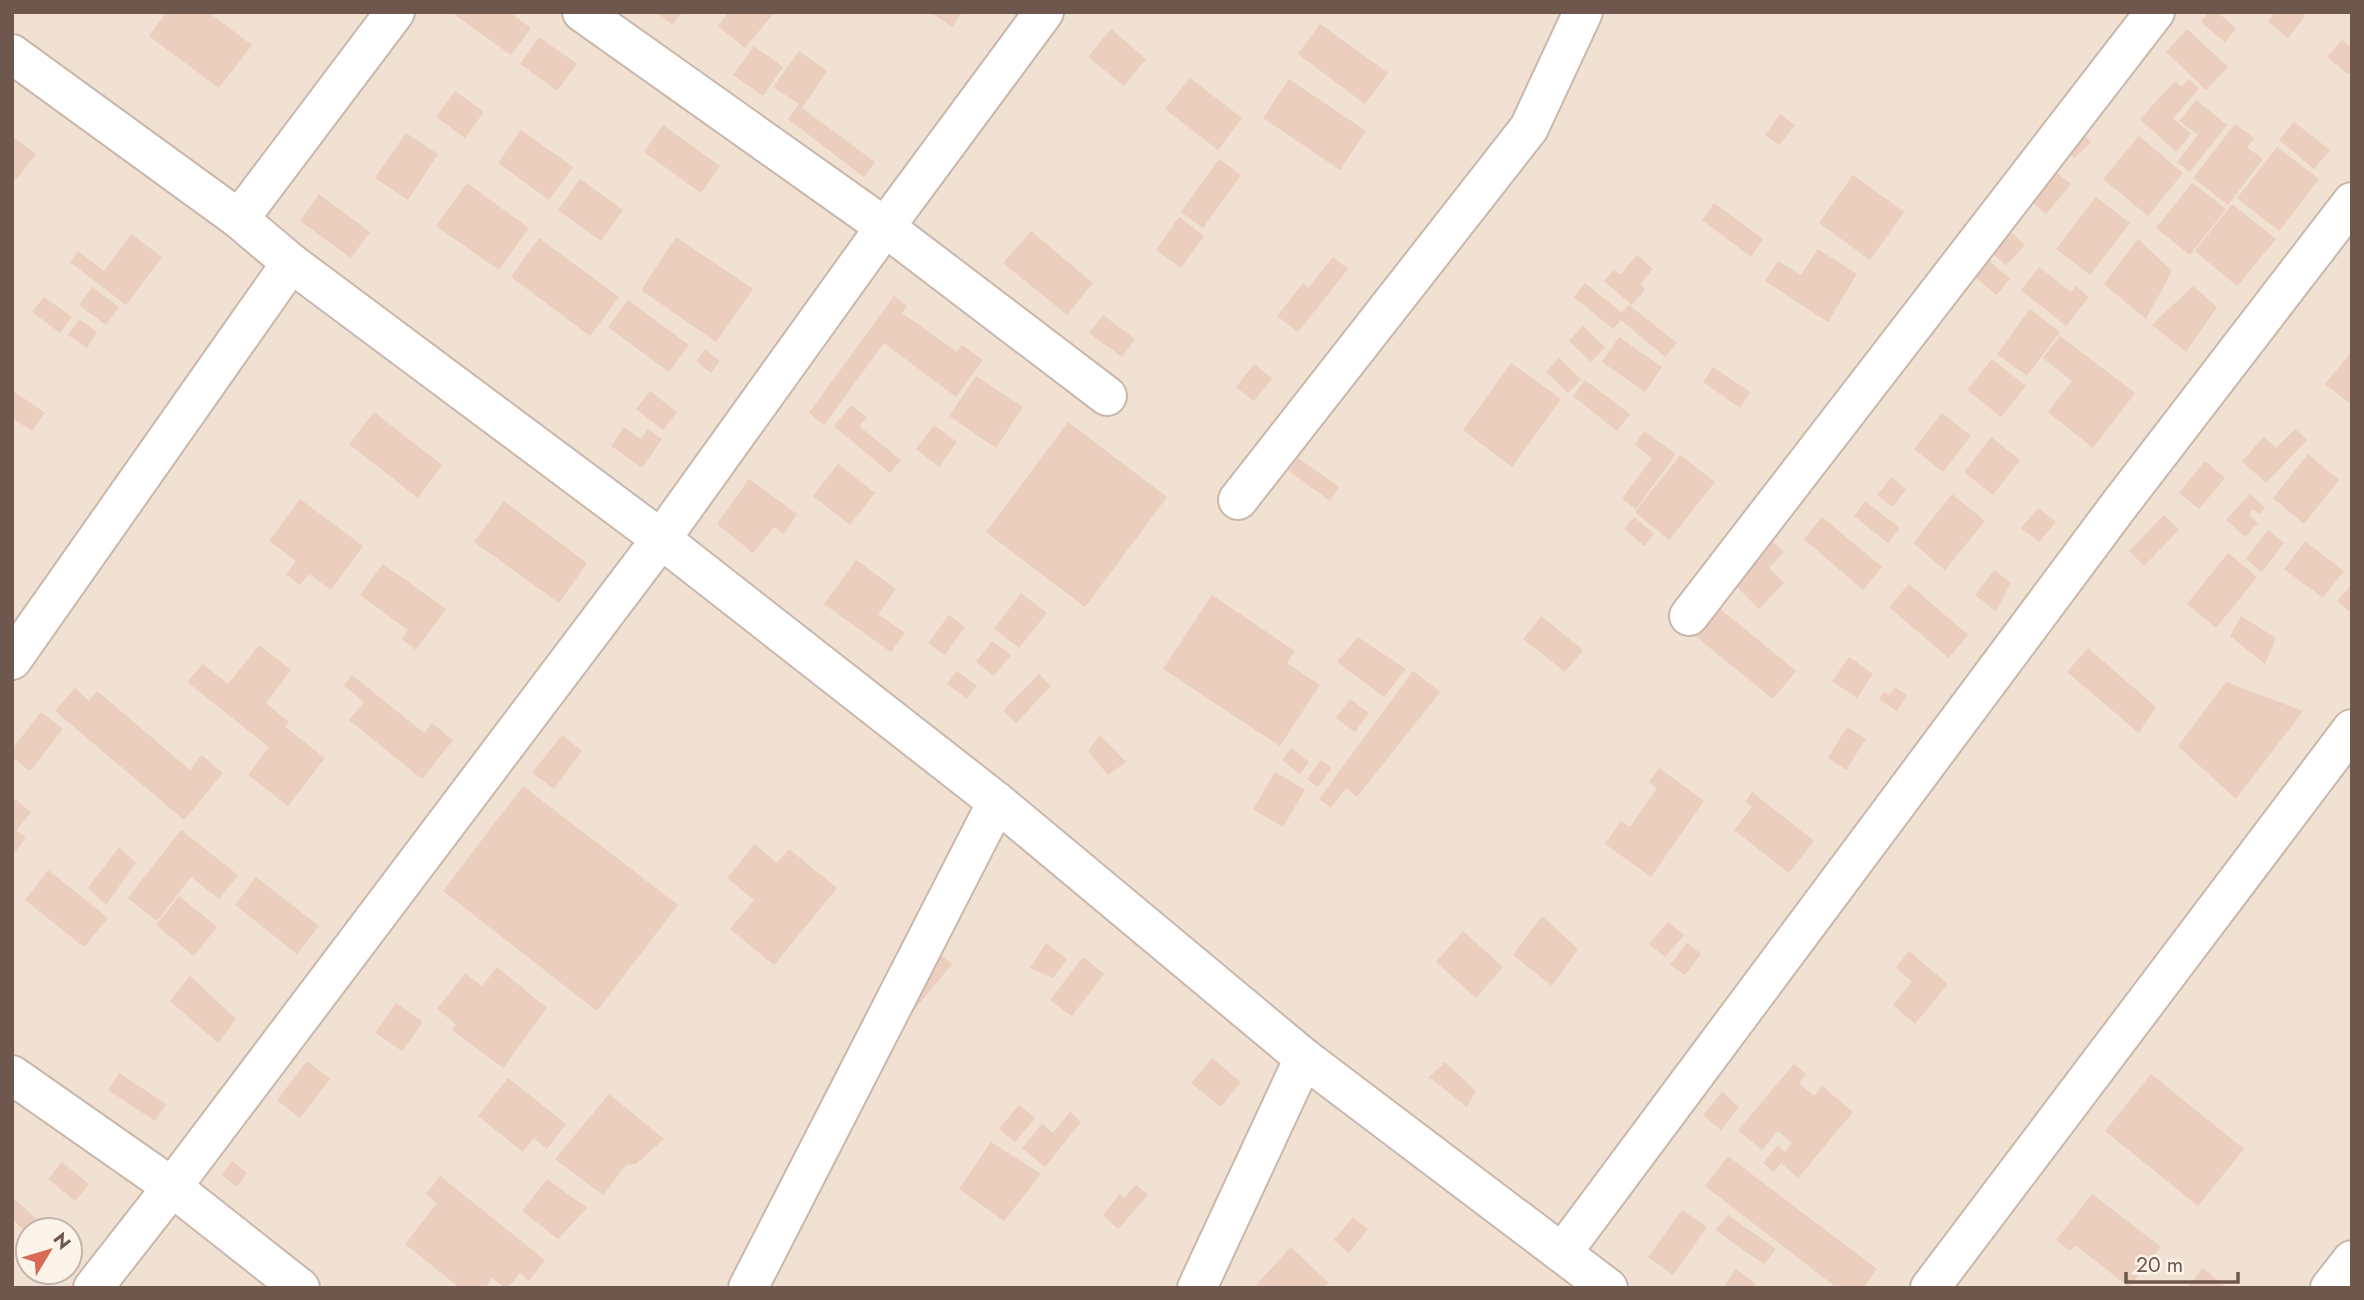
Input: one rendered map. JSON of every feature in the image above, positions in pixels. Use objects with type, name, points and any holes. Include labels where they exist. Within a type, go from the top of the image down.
[{"type":"street","points":[[239,219],[395,12]]},
{"type":"street","points":[[582,12],[885,227],[1107,396]]},
{"type":"street","points":[[93,1288],[661,539],[885,227],[1044,12]]},
{"type":"street","points":[[1238,500],[1529,128],[1583,12]]},
{"type":"street","points":[[1689,616],[2155,12]]},
{"type":"street","points":[[12,54],[239,219],[291,262],[661,539],[997,802],[1304,1058],[1608,1288]]},
{"type":"street","points":[[1562,1253],[2120,504],[2352,202]]},
{"type":"street","points":[[12,660],[291,262]]},
{"type":"street","points":[[1930,1288],[2352,729]]},
{"type":"street","points":[[748,1288],[997,802]]},
{"type":"street","points":[[1197,1288],[1304,1058]]},
{"type":"street","points":[[12,1075],[172,1187],[300,1288]]},
{"type":"street","points":[[2330,1288],[2352,1260]]},
{"type":"shaded area","points":[[12,12],[2352,12],[2352,1288],[12,1288]]},
{"type":"building","points":[[167,12],[208,12],[252,45],[219,88],[149,36]]},
{"type":"building","points":[[456,12],[509,12],[531,28],[511,55],[455,15]]},
{"type":"building","points":[[656,12],[682,12],[673,25]]},
{"type":"building","points":[[729,12],[774,13],[745,48],[718,26]]},
{"type":"building","points":[[930,12],[962,12],[952,27]]},
{"type":"building","points":[[2209,12],[2217,12],[2236,28],[2225,42],[2201,22]]},
{"type":"building","points":[[2275,12],[2300,12],[2305,16],[2288,38],[2268,22]]},
{"type":"building","points":[[1320,24],[1388,73],[1365,104],[1298,54]]},
{"type":"building","points":[[1111,29],[1146,59],[1124,86],[1088,57]]},
{"type":"building","points":[[2187,29],[2228,67],[2206,90],[2166,52]]},
{"type":"building","points":[[539,37],[577,64],[557,91],[520,64]]},
{"type":"building","points":[[2342,40],[2352,48],[2352,70],[2348,74],[2327,57]]},
{"type":"building","points":[[754,46],[783,67],[763,96],[733,75]]},
{"type":"building","points":[[799,51],[827,71],[802,108],[875,162],[864,177],[788,119],[799,104],[773,87]]},
{"type":"building","points":[[1190,78],[1242,118],[1218,150],[1165,109]]},
{"type":"building","points":[[1289,79],[1366,131],[1340,170],[1263,118]]},
{"type":"building","points":[[2189,79],[2199,89],[2173,118],[2191,134],[2176,152],[2140,119],[2175,81],[2182,87]]},
{"type":"building","points":[[455,91],[484,112],[465,138],[436,117]]},
{"type":"building","points":[[2196,100],[2227,125],[2190,172],[2177,162],[2198,135],[2179,121]]},
{"type":"building","points":[[1780,114],[1795,125],[1779,145],[1765,135]]},
{"type":"building","points":[[2294,122],[2330,150],[2314,169],[2279,140]]},
{"type":"building","points":[[2235,124],[2254,138],[2247,147],[2263,159],[2228,205],[2193,178]]},
{"type":"building","points":[[663,125],[720,166],[701,193],[644,152]]},
{"type":"building","points":[[2078,128],[2091,142],[2074,158],[2061,143]]},
{"type":"building","points":[[521,130],[573,167],[549,200],[498,163]]},
{"type":"building","points":[[406,133],[438,154],[408,200],[375,178]]},
{"type":"building","points":[[12,136],[36,154],[16,180],[12,177]]},
{"type":"building","points":[[2139,136],[2183,173],[2148,216],[2103,179]]},
{"type":"building","points":[[2277,147],[2319,179],[2279,231],[2237,198]]},
{"type":"building","points":[[1219,159],[1241,175],[1203,228],[1181,212]]},
{"type":"building","points":[[2043,162],[2071,184],[2046,214],[2019,192]]},
{"type":"building","points":[[1853,175],[1904,212],[1870,260],[1819,223]]},
{"type":"building","points":[[580,179],[623,210],[601,241],[558,210]]},
{"type":"building","points":[[467,183],[529,228],[499,270],[436,226]]},
{"type":"building","points":[[2192,183],[2226,209],[2190,255],[2156,228]]},
{"type":"building","points":[[319,194],[370,232],[351,258],[300,221]]},
{"type":"building","points":[[2096,197],[2130,223],[2090,275],[2056,249]]},
{"type":"building","points":[[1714,203],[1763,239],[1751,257],[1702,220]]},
{"type":"building","points":[[2232,204],[2276,239],[2237,286],[2195,251]]},
{"type":"building","points":[[1179,217],[1204,236],[1181,268],[1156,250]]},
{"type":"building","points":[[2008,230],[2025,245],[2006,265],[1989,251]]},
{"type":"building","points":[[1031,231],[1093,283],[1067,315],[1003,263]]},
{"type":"building","points":[[131,234],[162,257],[126,305],[70,262],[78,251],[104,271]]},
{"type":"building","points":[[676,237],[753,289],[716,342],[641,290]]},
{"type":"building","points":[[539,238],[619,297],[590,336],[511,277]]},
{"type":"building","points":[[2138,239],[2172,271],[2146,319],[2104,284]]},
{"type":"building","points":[[1818,249],[1857,274],[1828,322],[1765,281],[1778,261],[1801,275]]},
{"type":"building","points":[[1637,255],[1653,269],[1641,283],[1645,290],[1632,305],[1604,281],[1614,270],[1620,275]]},
{"type":"building","points":[[1333,257],[1348,269],[1298,332],[1277,316],[1303,283],[1308,288]]},
{"type":"building","points":[[1987,259],[2010,279],[1996,295],[1973,275]]},
{"type":"building","points":[[2039,267],[2071,292],[2076,286],[2089,297],[2066,326],[2021,290]]},
{"type":"building","points":[[1585,283],[1622,313],[1629,305],[1677,343],[1665,357],[1621,320],[1613,329],[1574,297]]},
{"type":"building","points":[[2193,286],[2217,307],[2186,352],[2152,325]]},
{"type":"building","points":[[92,287],[119,307],[106,325],[79,305]]},
{"type":"building","points":[[894,296],[907,306],[902,313],[957,352],[962,345],[983,360],[956,397],[884,343],[824,425],[809,413]]},
{"type":"building","points":[[44,297],[72,317],[60,333],[32,312]]},
{"type":"building","points":[[628,300],[689,345],[669,372],[608,327]]},
{"type":"building","points":[[2030,309],[2060,332],[2027,376],[1997,354]]},
{"type":"building","points":[[1103,315],[1135,339],[1122,357],[1089,333]]},
{"type":"building","points":[[79,319],[97,332],[87,348],[68,335]]},
{"type":"building","points":[[1583,326],[1605,347],[1591,362],[1569,341]]},
{"type":"building","points":[[2060,336],[2135,393],[2093,448],[2048,412],[2072,381],[2043,358]]},
{"type":"building","points":[[1619,337],[1662,367],[1645,392],[1602,362]]},
{"type":"building","points":[[705,349],[720,361],[711,373],[696,361]]},
{"type":"building","points":[[2352,351],[2352,405],[2325,384]]},
{"type":"building","points":[[1559,358],[1581,379],[1568,393],[1546,372]]},
{"type":"building","points":[[1992,359],[2026,386],[2001,417],[1967,390]]},
{"type":"building","points":[[1511,363],[1561,399],[1512,467],[1463,430]]},
{"type":"building","points":[[1254,364],[1272,379],[1254,401],[1236,387]]},
{"type":"building","points":[[1713,367],[1750,392],[1740,408],[1703,382]]},
{"type":"building","points":[[976,376],[1023,407],[996,448],[949,416]]},
{"type":"building","points":[[1585,380],[1630,414],[1617,431],[1573,396]]},
{"type":"building","points":[[12,390],[45,413],[32,431],[12,418]]},
{"type":"building","points":[[650,391],[677,412],[663,430],[636,409]]},
{"type":"building","points":[[851,405],[867,417],[859,426],[901,460],[890,473],[834,426]]},
{"type":"building","points":[[374,412],[442,465],[418,498],[349,444]]},
{"type":"building","points":[[1942,413],[1971,436],[1943,472],[1914,449]]},
{"type":"building","points":[[1068,422],[1167,497],[1085,607],[986,532]]},
{"type":"building","points":[[934,425],[957,442],[939,467],[916,449]]},
{"type":"building","points":[[624,427],[641,439],[648,429],[662,439],[642,468],[611,446]]},
{"type":"building","points":[[2295,429],[2307,440],[2266,483],[2242,461],[2264,437],[2276,448]]},
{"type":"building","points":[[1644,431],[1676,454],[1636,509],[1622,499],[1652,458],[1635,445]]},
{"type":"building","points":[[1991,437],[2020,460],[1993,495],[1964,472]]},
{"type":"building","points":[[2308,454],[2339,480],[2304,524],[2273,498]]},
{"type":"building","points":[[1680,455],[1715,482],[1669,540],[1635,512]]},
{"type":"building","points":[[1298,458],[1339,487],[1330,501],[1289,471]]},
{"type":"building","points":[[2205,461],[2225,478],[2199,509],[2179,493]]},
{"type":"building","points":[[838,464],[875,493],[850,525],[813,496]]},
{"type":"building","points":[[1892,477],[1906,490],[1892,507],[1877,495]]},
{"type":"building","points":[[749,479],[797,514],[784,534],[774,527],[753,553],[717,524]]},
{"type":"building","points":[[1952,494],[1985,521],[1945,570],[1913,543]]},
{"type":"building","points":[[2250,494],[2265,508],[2259,514],[2253,509],[2249,514],[2258,523],[2245,537],[2226,520]]},
{"type":"building","points":[[300,499],[363,546],[331,590],[309,574],[300,585],[286,574],[296,561],[269,541]]},
{"type":"building","points":[[504,501],[587,563],[559,603],[474,542]]},
{"type":"building","points":[[1865,501],[1900,528],[1888,543],[1854,516]]},
{"type":"building","points":[[2038,508],[2056,522],[2039,542],[2021,528]]},
{"type":"building","points":[[2164,515],[2179,530],[2144,566],[2129,551]]},
{"type":"building","points":[[1634,517],[1654,534],[1644,546],[1624,529]]},
{"type":"building","points":[[1822,517],[1882,567],[1863,590],[1804,539]]},
{"type":"building","points":[[2268,530],[2284,543],[2262,572],[2246,559]]},
{"type":"building","points":[[1768,537],[1784,552],[1769,568],[1784,583],[1759,609],[1728,578]]},
{"type":"building","points":[[2305,541],[2344,571],[2323,598],[2284,569]]},
{"type":"building","points":[[2228,553],[2257,577],[2216,628],[2187,604]]},
{"type":"building","points":[[856,560],[896,589],[878,614],[905,633],[891,652],[824,604]]},
{"type":"building","points":[[383,564],[446,609],[416,650],[402,639],[408,630],[360,595]]},
{"type":"building","points":[[1994,570],[2011,583],[1996,611],[1975,595]]},
{"type":"building","points":[[1909,584],[1968,635],[1949,658],[1889,607]]},
{"type":"building","points":[[2352,584],[2352,614],[2337,601]]},
{"type":"building","points":[[1021,593],[1047,613],[1019,648],[994,629]]},
{"type":"building","points":[[1212,595],[1295,651],[1287,663],[1320,685],[1280,746],[1163,669]]},
{"type":"building","points":[[1718,607],[1796,671],[1773,699],[1695,636]]},
{"type":"building","points":[[949,615],[965,627],[945,655],[928,643]]},
{"type":"building","points":[[1541,616],[1583,650],[1565,672],[1523,639]]},
{"type":"building","points":[[2241,616],[2276,638],[2265,664],[2230,636]]},
{"type":"building","points":[[1358,637],[1406,669],[1384,697],[1337,662]]},
{"type":"building","points":[[992,641],[1011,655],[994,676],[976,662]]},
{"type":"building","points":[[259,645],[291,670],[266,703],[289,722],[285,727],[325,758],[288,806],[248,775],[269,747],[187,682],[203,664],[228,684]]},
{"type":"building","points":[[2088,648],[2156,707],[2139,733],[2067,672]]},
{"type":"building","points":[[1849,657],[1873,674],[1857,698],[1832,681]]},
{"type":"building","points":[[957,671],[977,686],[967,699],[947,684]]},
{"type":"building","points":[[1413,671],[1440,692],[1357,797],[1346,788],[1331,808],[1319,799]]},
{"type":"building","points":[[1039,674],[1051,686],[1016,723],[1003,711]]},
{"type":"building","points":[[352,675],[424,733],[432,723],[453,740],[422,779],[349,720],[364,702],[344,685]]},
{"type":"building","points":[[2226,682],[2303,711],[2236,799],[2178,746]]},
{"type":"building","points":[[1895,687],[1907,696],[1897,711],[1879,699],[1884,691],[1890,695]]},
{"type":"building","points":[[75,688],[89,701],[97,691],[190,770],[202,755],[223,773],[184,820],[55,711]]},
{"type":"building","points":[[1350,699],[1369,713],[1355,732],[1336,718]]},
{"type":"building","points":[[41,712],[63,729],[30,771],[12,757],[12,749]]},
{"type":"building","points":[[1847,727],[1866,739],[1846,770],[1828,758]]},
{"type":"building","points":[[562,735],[582,751],[554,789],[532,773]]},
{"type":"building","points":[[1100,735],[1126,762],[1108,775],[1088,751]]},
{"type":"building","points":[[1291,748],[1309,762],[1300,774],[1282,760]]},
{"type":"building","points":[[1321,760],[1332,768],[1318,787],[1307,779]]},
{"type":"building","points":[[1659,768],[1704,801],[1651,877],[1605,844],[1621,821],[1630,827],[1657,788],[1649,782]]},
{"type":"building","points":[[1275,772],[1305,790],[1283,827],[1253,809]]},
{"type":"building","points":[[523,786],[678,905],[597,1011],[443,891]]},
{"type":"building","points":[[1752,792],[1814,841],[1789,873],[1734,830],[1752,807],[1745,802]]},
{"type":"building","points":[[12,797],[31,812],[16,831],[26,837],[12,856]]},
{"type":"building","points":[[181,830],[238,875],[219,899],[191,877],[157,921],[128,898]]},
{"type":"building","points":[[755,844],[777,863],[789,849],[837,888],[774,965],[730,929],[754,900],[727,878]]},
{"type":"building","points":[[119,847],[136,863],[106,905],[88,888]]},
{"type":"building","points":[[48,870],[108,918],[84,947],[25,900]]},
{"type":"building","points":[[256,877],[319,926],[297,954],[235,905]]},
{"type":"building","points":[[179,896],[217,927],[194,956],[156,925]]},
{"type":"building","points":[[1542,916],[1578,949],[1552,986],[1513,955]]},
{"type":"building","points":[[1668,922],[1684,935],[1665,957],[1649,944]]},
{"type":"building","points":[[1463,931],[1503,967],[1476,998],[1436,962]]},
{"type":"building","points":[[1046,943],[1067,959],[1053,978],[1030,968]]},
{"type":"building","points":[[1687,943],[1701,954],[1685,975],[1670,965]]},
{"type":"building","points":[[1909,951],[1948,984],[1915,1024],[1893,1005],[1912,982],[1896,968]]},
{"type":"building","points":[[939,954],[952,964],[902,1025]]},
{"type":"building","points":[[1083,957],[1104,974],[1072,1016],[1050,1000]]},
{"type":"building","points":[[497,967],[547,1008],[503,1068],[452,1030],[456,1024],[437,1009],[465,973],[482,986]]},
{"type":"building","points":[[190,976],[236,1019],[218,1043],[170,1001]]},
{"type":"building","points":[[396,1003],[423,1022],[402,1051],[375,1033]]},
{"type":"building","points":[[1212,1058],[1241,1082],[1221,1107],[1191,1083]]},
{"type":"building","points":[[307,1061],[330,1079],[300,1118],[277,1100]]},
{"type":"building","points":[[1445,1062],[1476,1091],[1467,1107],[1429,1077]]},
{"type":"building","points":[[1794,1064],[1806,1074],[1799,1083],[1814,1096],[1822,1086],[1853,1112],[1798,1178],[1781,1163],[1774,1172],[1763,1163],[1778,1145],[1785,1152],[1792,1143],[1778,1131],[1762,1150],[1738,1130]]},
{"type":"building","points":[[119,1073],[166,1104],[155,1121],[108,1090]]},
{"type":"building","points":[[2151,1074],[2244,1149],[2198,1206],[2105,1131]]},
{"type":"building","points":[[508,1078],[566,1124],[547,1149],[534,1138],[523,1152],[478,1116]]},
{"type":"building","points":[[1722,1092],[1739,1107],[1721,1130],[1703,1115]]},
{"type":"building","points":[[609,1094],[664,1139],[636,1164],[626,1165],[603,1195],[555,1159]]},
{"type":"building","points":[[1019,1105],[1035,1118],[1015,1142],[999,1129]]},
{"type":"building","points":[[1070,1112],[1081,1122],[1045,1167],[1022,1148],[1042,1124],[1053,1133]]},
{"type":"building","points":[[991,1142],[1041,1174],[1004,1221],[959,1189]]},
{"type":"building","points":[[1728,1156],[1877,1269],[1863,1288],[1837,1288],[1705,1186]]},
{"type":"building","points":[[232,1161],[247,1173],[237,1187],[222,1175]]},
{"type":"building","points":[[62,1162],[89,1184],[75,1201],[48,1179]]},
{"type":"building","points":[[440,1176],[545,1260],[529,1281],[520,1273],[508,1288],[492,1278],[485,1288],[460,1288],[405,1244],[437,1203],[426,1194]]},
{"type":"building","points":[[547,1179],[587,1208],[558,1239],[522,1211]]},
{"type":"building","points":[[1136,1185],[1148,1195],[1118,1229],[1103,1215],[1120,1194],[1124,1198]]},
{"type":"building","points":[[2092,1194],[2161,1247],[2129,1287],[2075,1245],[2070,1251],[2056,1240]]},
{"type":"building","points":[[12,1197],[33,1216],[14,1216],[12,1224]]},
{"type":"building","points":[[1682,1210],[1707,1227],[1673,1275],[1648,1257]]},
{"type":"building","points":[[1728,1215],[1776,1249],[1764,1264],[1715,1230]]},
{"type":"building","points":[[1353,1217],[1368,1229],[1349,1253],[1334,1240]]},
{"type":"building","points":[[1291,1247],[1329,1283],[1325,1288],[1253,1288]]},
{"type":"building","points":[[2203,1268],[2227,1288],[2187,1288]]},
{"type":"building","points":[[1736,1269],[1756,1284],[1753,1288],[1723,1288]]}]
